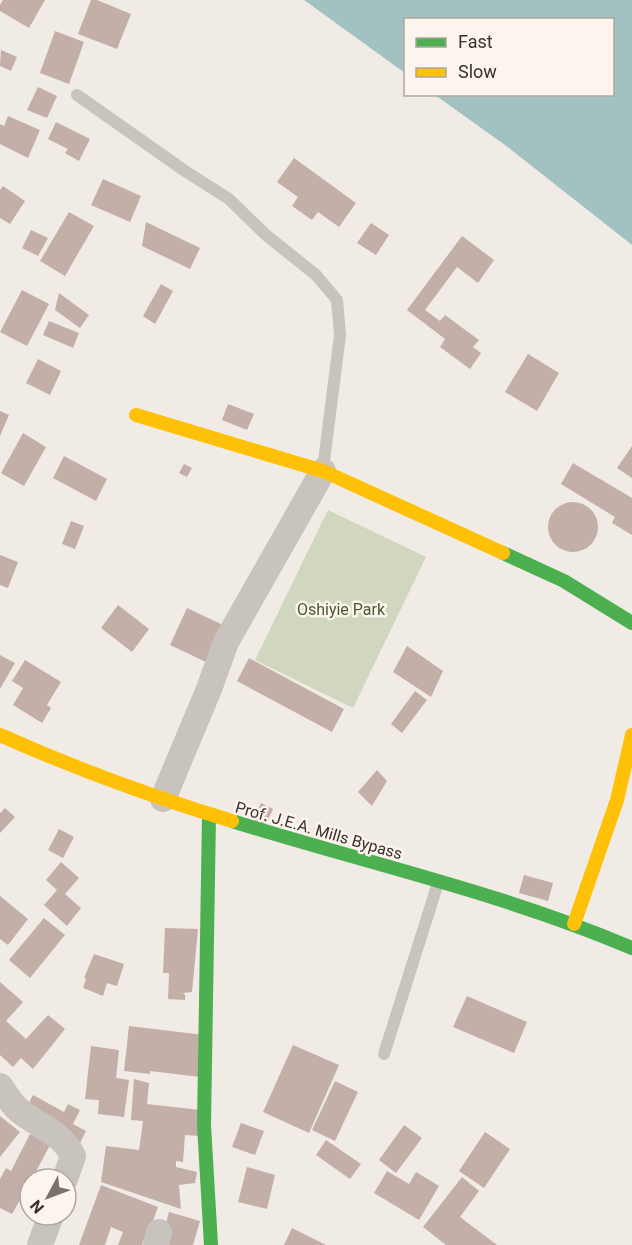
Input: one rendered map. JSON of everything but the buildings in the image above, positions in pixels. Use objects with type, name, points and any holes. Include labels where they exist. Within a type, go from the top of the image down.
[{"type":"street","points":[[136,415],[323,471],[564,581],[632,623]]},
{"type":"street","points":[[163,799],[226,642],[323,471]]},
{"type":"street","name":"Prof. J.E.A. Mills Bypass","points":[[0,735],[33,750],[163,799],[574,924],[632,948]]},
{"type":"street","points":[[574,924],[617,800],[632,735]]},
{"type":"street","points":[[209,814],[204,1125],[211,1245]]},
{"type":"street","points":[[0,1086],[19,1110],[59,1136],[68,1146],[73,1156],[69,1167]]},
{"type":"street","points":[[40,1245],[47,1227]]},
{"type":"lane","points":[[77,95],[229,199],[266,235],[315,275],[337,300],[340,335],[323,471]]},
{"type":"lane","points":[[384,1054],[439,882]]},
{"type":"green space","name":"Oshiyie Park","points":[[328,510],[426,557],[353,708],[255,660]]},
{"type":"water","points":[[304,0],[632,0],[632,245],[505,145],[436,96],[614,96],[614,18],[404,18],[404,72]]},
{"type":"traffic: fast","points":[[503,553],[564,581],[632,623]]},
{"type":"traffic: fast","points":[[209,815],[204,1125],[211,1245]]},
{"type":"traffic: fast","points":[[232,821],[484,895],[583,928],[632,948]]},
{"type":"traffic: slow","points":[[136,415],[323,471],[503,553]]},
{"type":"traffic: slow","points":[[0,735],[115,782],[232,821]]},
{"type":"traffic: slow","points":[[574,924],[617,800],[632,735]]}]
